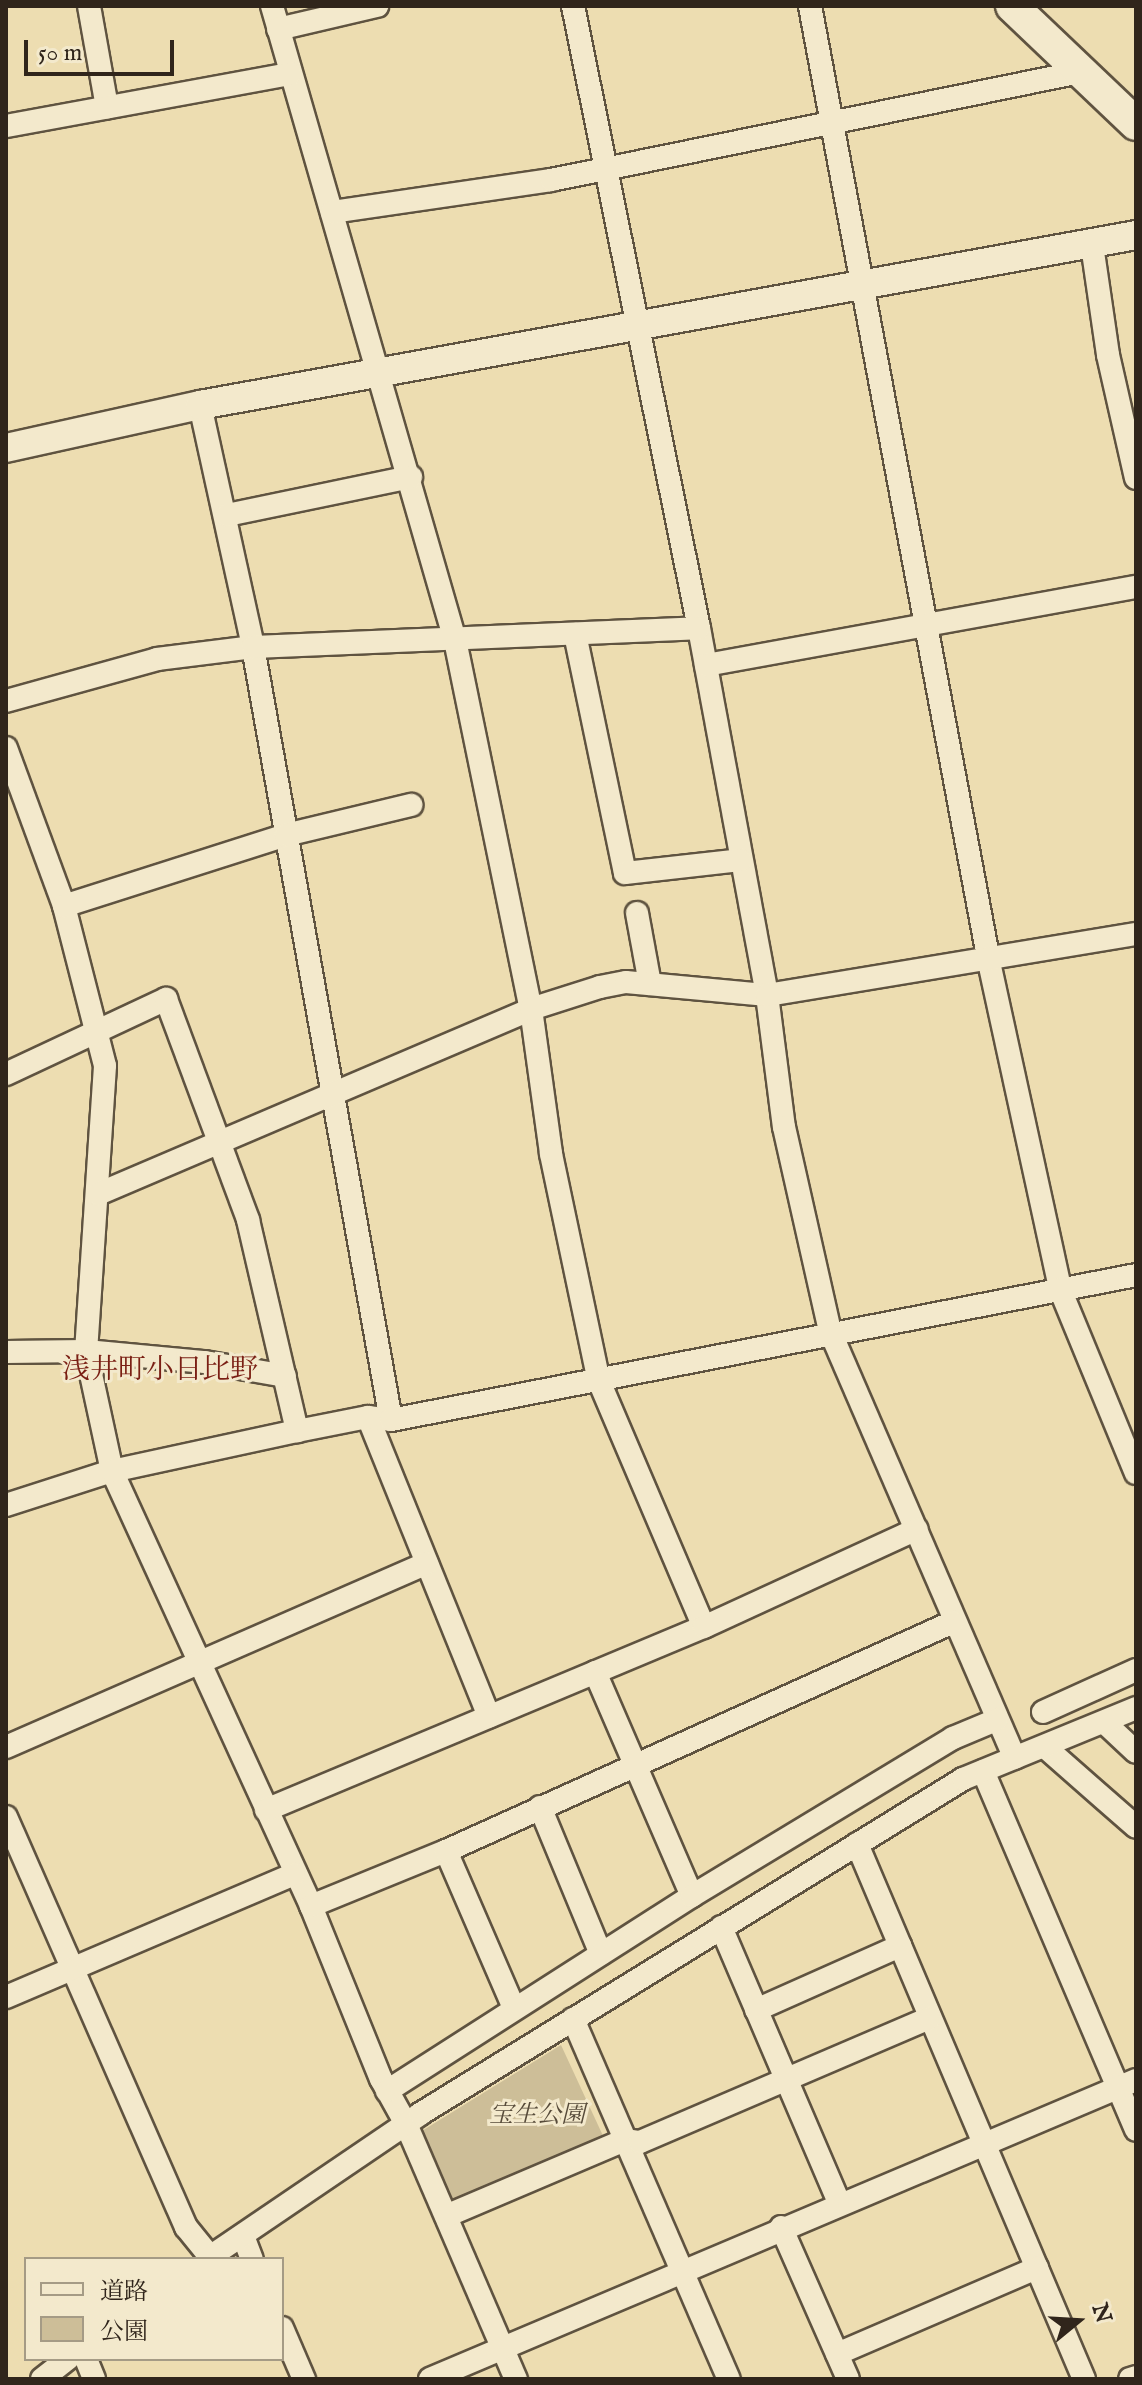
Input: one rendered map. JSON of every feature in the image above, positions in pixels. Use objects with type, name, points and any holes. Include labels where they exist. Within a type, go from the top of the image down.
[{"type":"main road","points":[[1012,6],[1136,124]]},
{"type":"street","points":[[89,6],[107,107]]},
{"type":"street","points":[[272,6],[383,376],[455,640],[531,1009],[551,1154],[599,1381],[704,1627]]},
{"type":"street","points":[[278,29],[377,6]]},
{"type":"street","points":[[573,6],[602,168],[706,665],[767,995],[784,1127],[830,1331],[917,1529],[953,1622],[1015,1758]]},
{"type":"street","points":[[810,6],[989,962],[1060,1289],[1136,1473]]},
{"type":"street","points":[[332,212],[602,168],[1080,72]]},
{"type":"street","points":[[6,126],[290,74]]},
{"type":"street","points":[[6,448],[200,405],[383,376],[637,325],[1136,235]]},
{"type":"street","points":[[1092,245],[1108,355],[1136,478]]},
{"type":"street","points":[[200,405],[227,515],[253,647],[391,1420]]},
{"type":"street","points":[[227,515],[411,477]]},
{"type":"street","points":[[706,665],[1136,587]]},
{"type":"street","points":[[6,701],[157,659],[253,647],[699,628]]},
{"type":"street","points":[[575,634],[625,873],[740,860]]},
{"type":"street","points":[[6,748],[64,906],[105,1066],[86,1351],[112,1471],[311,1906],[387,2091],[406,2124],[516,2379]]},
{"type":"street","points":[[64,906],[286,835],[411,805]]},
{"type":"street","points":[[637,913],[650,984]]},
{"type":"street","points":[[98,1194],[531,1009],[600,987],[650,984],[767,995],[989,962],[1136,934]]},
{"type":"street","points":[[6,1074],[166,999],[248,1220],[297,1431]]},
{"type":"street","points":[[6,1505],[112,1471],[297,1431],[368,1417],[391,1420],[599,1381],[830,1331],[1136,1275]]},
{"type":"street","points":[[6,1352],[86,1351],[205,1362],[285,1376]]},
{"type":"street","points":[[368,1417],[489,1716]]},
{"type":"street","points":[[266,1810],[704,1627],[917,1529]]},
{"type":"street","points":[[6,1747],[199,1660],[427,1563]]},
{"type":"street","points":[[311,1906],[446,1851],[636,1762],[953,1622]]},
{"type":"street","points":[[1043,1712],[1136,1670]]},
{"type":"street","points":[[595,1672],[692,1896]]},
{"type":"street","points":[[210,2257],[406,2124],[857,1844],[983,1771],[1136,1708]]},
{"type":"street","points":[[387,2091],[692,1896],[953,1738],[996,1720]]},
{"type":"street","points":[[1105,1723],[1136,1752]]},
{"type":"street","points":[[1045,1747],[1136,1827]]},
{"type":"street","points":[[983,1771],[1127,2084],[1136,2130]]},
{"type":"street","points":[[540,1807],[601,1954]]},
{"type":"street","points":[[6,1817],[186,2227],[207,2257]]},
{"type":"street","points":[[857,1844],[1084,2379]]},
{"type":"street","points":[[446,1851],[514,2008]]},
{"type":"street","points":[[6,1997],[294,1874]]},
{"type":"street","points":[[721,1927],[839,2202]]},
{"type":"street","points":[[756,2010],[900,1946]]},
{"type":"street","points":[[446,2216],[625,2140],[640,2142],[930,2018]]},
{"type":"street","points":[[573,2019],[729,2379]]},
{"type":"street","points":[[430,2379],[983,2140],[1127,2084]]},
{"type":"street","points":[[781,2227],[848,2379]]},
{"type":"street","points":[[243,2236],[251,2257]]},
{"type":"street","points":[[837,2354],[1037,2268]]},
{"type":"street","points":[[284,2333],[304,2379]]},
{"type":"street","points":[[42,2379],[65,2361]]},
{"type":"street","points":[[1130,2379],[1136,2377]]},
{"type":"green space","name":"宝生公園","points":[[561,2045],[604,2138],[451,2204],[417,2134]]},
{"type":"district","name":"浅井町小日比野","points":[[160,1371]]}]
